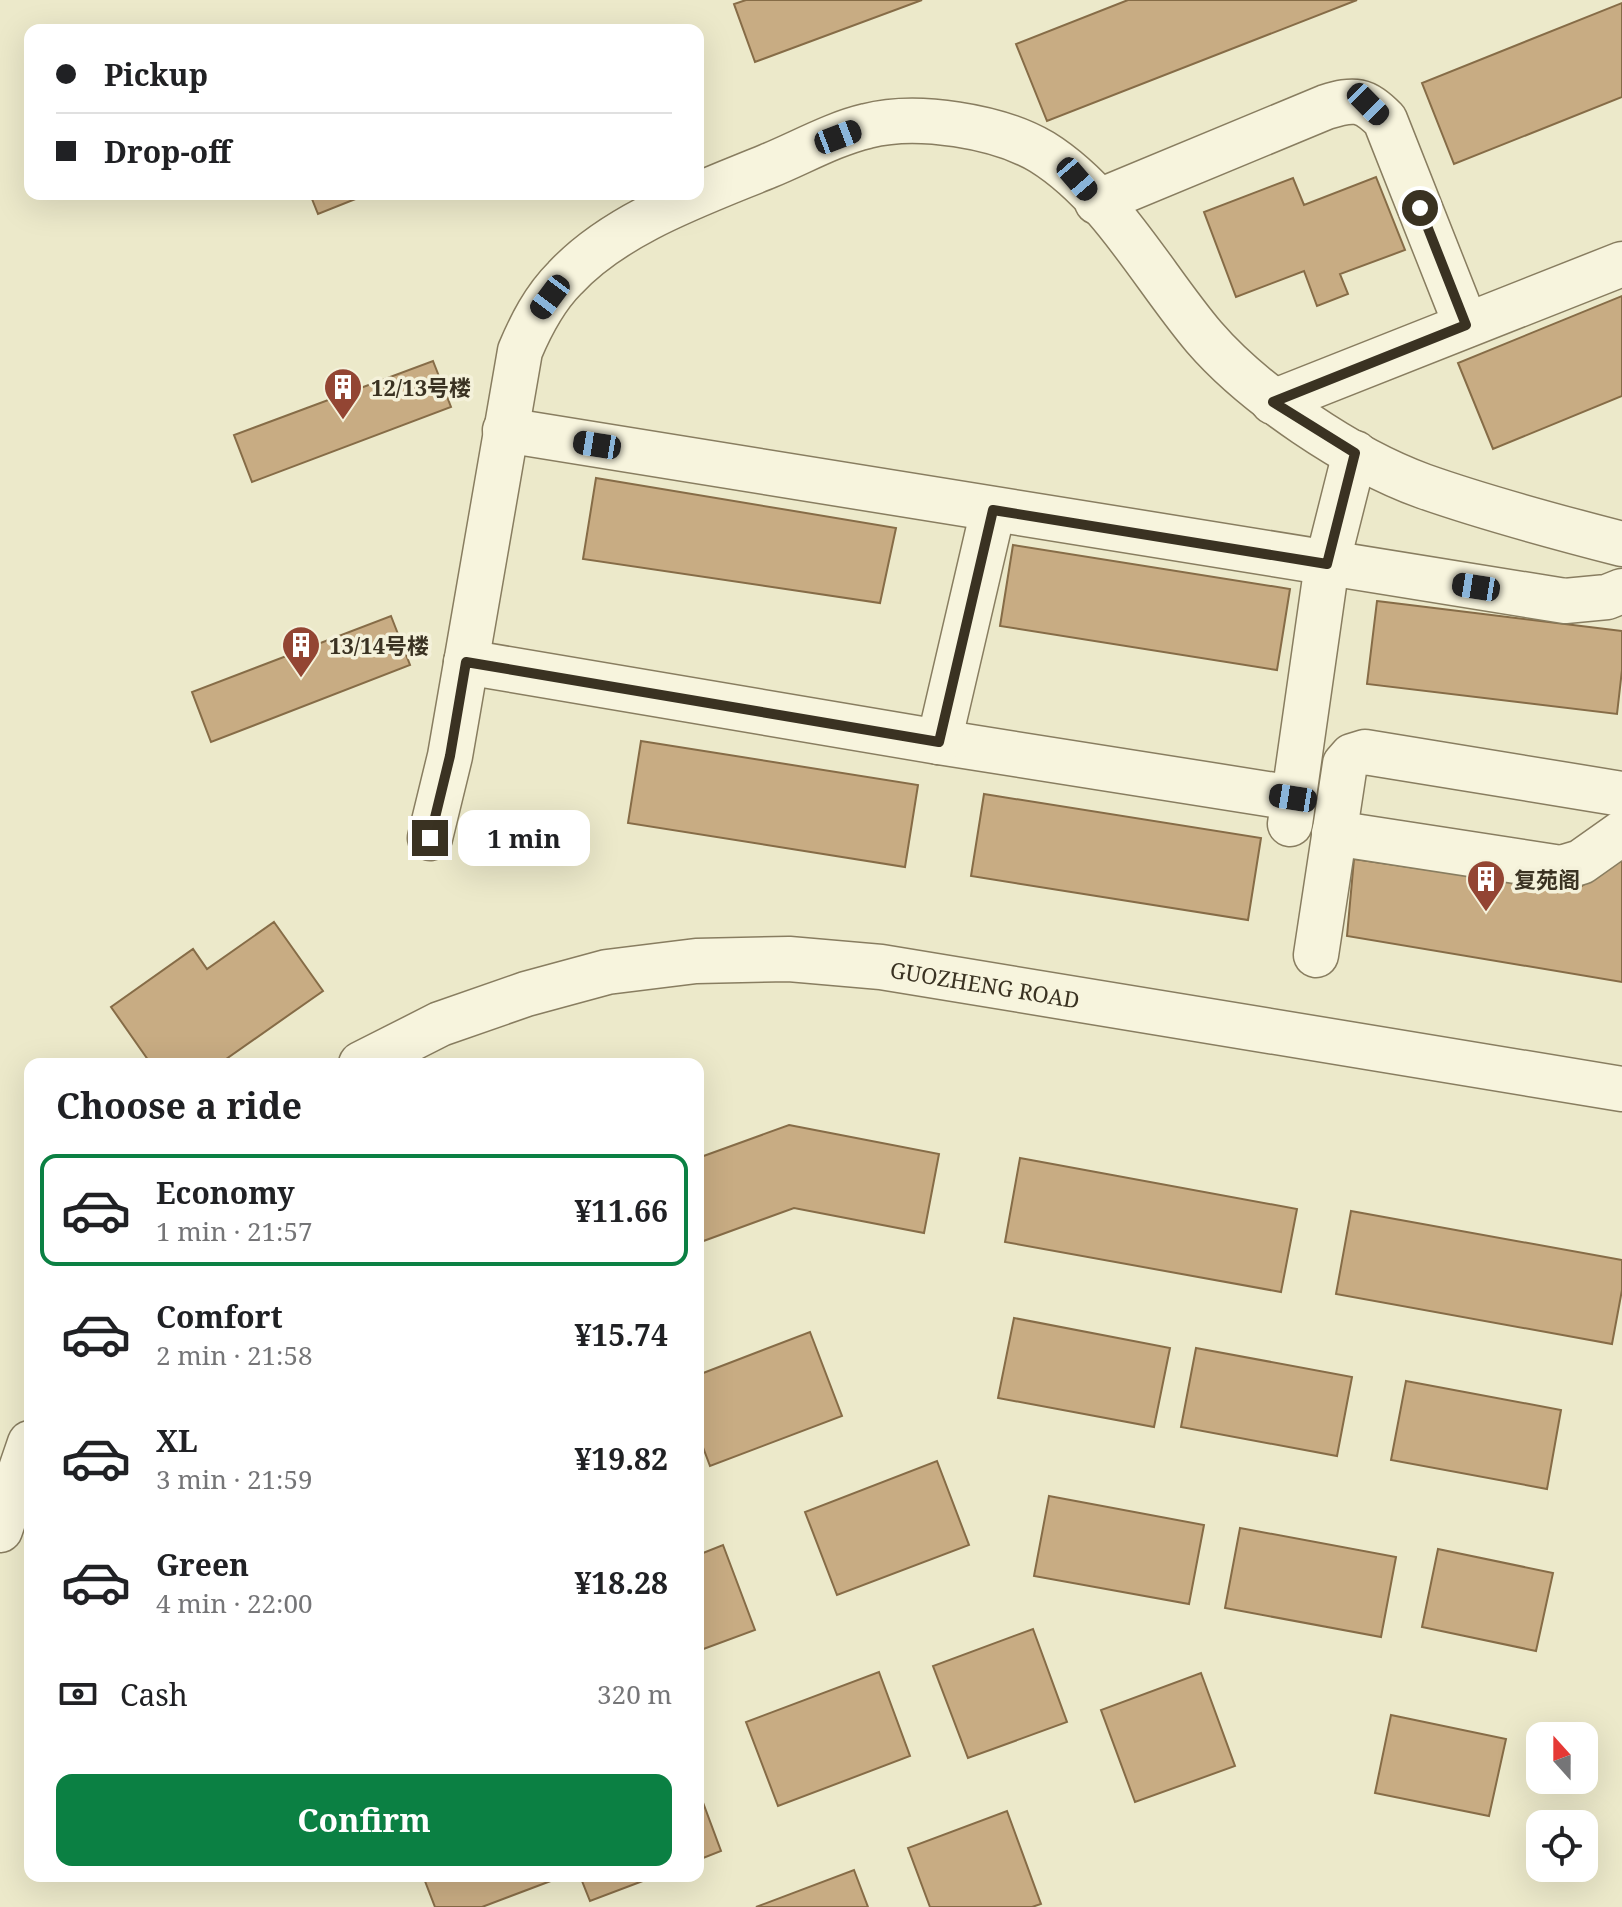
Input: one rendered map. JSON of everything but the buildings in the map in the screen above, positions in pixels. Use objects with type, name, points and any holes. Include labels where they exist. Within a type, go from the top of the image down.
[{"type":"street","points":[[1097,202],[1326,107],[1347,100],[1368,104],[1385,120],[1466,325]]},
{"type":"street","points":[[704,192],[868,125],[933,120],[995,132],[1041,152],[1077,179],[1147,258],[1205,338],[1273,402],[1355,453],[1421,486],[1622,544]]},
{"type":"street","points":[[430,838],[450,756],[520,351],[535,317],[565,278],[610,240],[686,200]]},
{"type":"street","points":[[1273,402],[1622,264]]},
{"type":"street","points":[[505,430],[1565,601],[1607,597],[1622,591]]},
{"type":"street","points":[[466,662],[939,742],[1292,811],[1327,564],[1355,453]]},
{"type":"street","points":[[939,742],[993,510]]},
{"type":"street","points":[[1316,955],[1345,764],[1352,756],[1365,752],[1622,794]]},
{"type":"street","points":[[1334,833],[1561,868],[1581,862],[1622,833]]},
{"type":"street","name":"GUOZHENG ROAD","points":[[373,1058],[440,1024],[526,994],[607,972],[696,961],[789,959],[881,967],[1622,1089]]},
{"type":"street","points":[[0,1530],[24,1460]]},
{"type":"place","name":"12/13号楼","points":[[343,421]]},
{"type":"place","name":"13/14号楼","points":[[301,679]]},
{"type":"place","name":"复苑阁","points":[[1486,913]]},
{"type":"route","points":[[430,838],[450,756],[466,662],[939,742],[993,510],[1327,564],[1355,453],[1273,402],[1466,325],[1420,208]]}]
